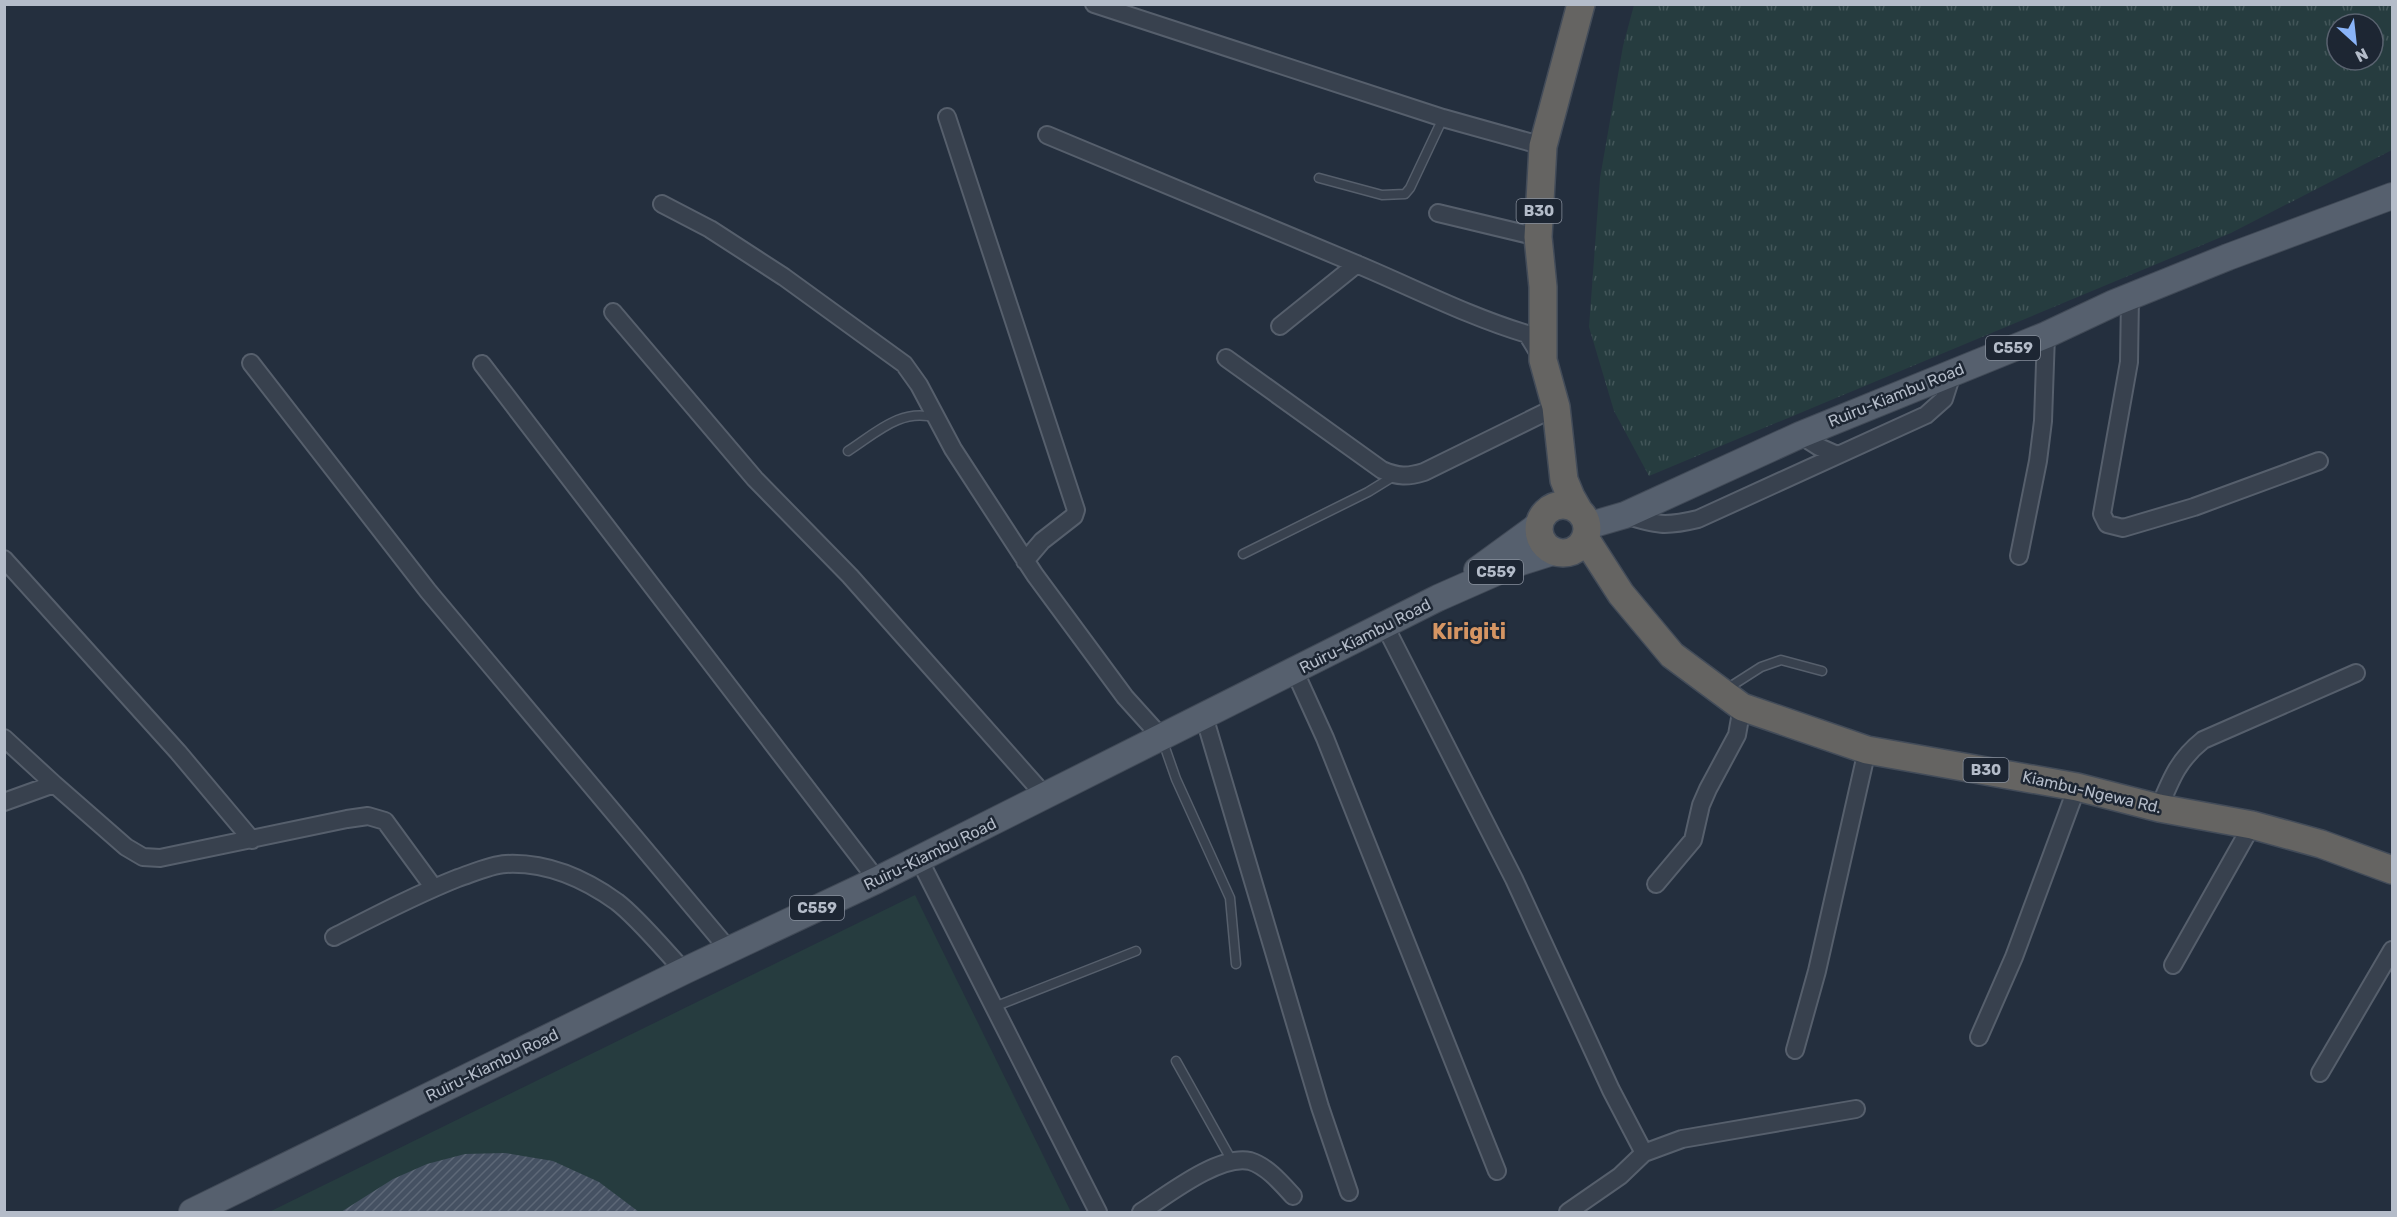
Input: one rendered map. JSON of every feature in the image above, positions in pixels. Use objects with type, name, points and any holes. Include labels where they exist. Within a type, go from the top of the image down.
[{"type":"highway","name":"B30","points":[[1557,414],[1547,466],[1542,541],[1575,536],[1571,497],[1564,480],[1557,414],[1543,360],[1544,287],[1538,237],[1543,146],[1581,4]]},
{"type":"highway","points":[[1542,519],[1555,507],[1561,505],[1574,507],[1575,536]]},
{"type":"highway","name":"Kiambu-Ngewa Rd.","points":[[1575,536],[1672,655],[1732,700],[1867,750],[2077,787],[2159,808],[2252,825],[2321,844],[2392,870]]},
{"type":"main road","name":"Ruiru-Kiambu Road","points":[[1575,536],[1800,435],[2046,335],[2130,297],[2228,257],[2392,196]]},
{"type":"main road","name":"C559","points":[[1438,598],[1542,519]]},
{"type":"main road","name":"C559","points":[[1438,598],[1575,536]]},
{"type":"main road","name":"Ruiru-Kiambu Road","points":[[192,1212],[684,971],[877,880],[1295,672],[1438,598]]},
{"type":"street","points":[[1094,4],[1443,118],[1543,146]]},
{"type":"street","points":[[947,117],[1076,510],[1074,516],[1042,541],[1025,561]]},
{"type":"street","points":[[1047,135],[1357,264],[1448,305],[1527,334],[1543,360]]},
{"type":"street","points":[[662,204],[710,229],[775,271],[904,364],[919,385],[953,449],[1025,561],[1125,697],[1162,738]]},
{"type":"street","points":[[1437,213],[1538,237]]},
{"type":"street","points":[[1280,326],[1357,264]]},
{"type":"street","points":[[2130,297],[2129,362],[2102,514],[2107,524],[2123,528],[2194,507],[2319,461]]},
{"type":"street","points":[[613,312],[755,480],[850,576],[1046,796]]},
{"type":"street","points":[[2019,556],[2030,505],[2041,431],[2046,335]]},
{"type":"street","points":[[1226,358],[1382,470],[1394,476],[1408,477],[1424,472],[1557,414]]},
{"type":"street","points":[[251,363],[428,591],[729,950]]},
{"type":"street","points":[[482,364],[877,880]]},
{"type":"street","points":[[1631,512],[1653,524],[1672,525],[1698,519],[1926,415],[1944,399],[1953,371]]},
{"type":"street","points":[[1800,435],[1819,447],[1837,454]]},
{"type":"street","points":[[4,559],[178,752],[252,840]]},
{"type":"street","points":[[1385,626],[1514,879],[1611,1090],[1644,1153]]},
{"type":"street","points":[[1295,672],[1329,749],[1497,1171]]},
{"type":"street","points":[[2159,808],[2180,762],[2186,753],[2203,740],[2355,673]]},
{"type":"street","points":[[1656,884],[1693,840],[1705,797],[1737,735],[1732,700]]},
{"type":"street","points":[[1204,716],[1317,1098],[1349,1192]]},
{"type":"street","points":[[4,738],[126,847],[143,857],[176,856],[347,819],[375,816],[385,821],[434,888]]},
{"type":"street","points":[[1795,1050],[1822,950],[1867,750]]},
{"type":"street","points":[[4,802],[54,784]]},
{"type":"street","points":[[1979,1038],[2014,957],[2077,787]]},
{"type":"street","points":[[2173,965],[2252,825]]},
{"type":"street","points":[[919,859],[1098,1212]]},
{"type":"street","points":[[334,937],[434,888],[477,871],[504,864],[529,864],[556,870],[590,884],[619,904],[684,971]]},
{"type":"street","points":[[2320,1073],[2392,950]]},
{"type":"street","points":[[1568,1212],[1620,1176],[1644,1153],[1682,1139],[1856,1109]]},
{"type":"street","points":[[1141,1212],[1203,1173],[1232,1161],[1251,1162],[1260,1166],[1293,1196]]},
{"type":"lane","points":[[1319,178],[1382,195],[1405,194],[1443,118]]},
{"type":"lane","points":[[848,452],[898,419],[913,414],[936,418]]},
{"type":"lane","points":[[1244,554],[1368,492],[1394,476]]},
{"type":"lane","points":[[1732,700],[1753,672],[1781,660],[1822,671]]},
{"type":"lane","points":[[1162,738],[1176,779],[1230,898],[1236,964]]},
{"type":"lane","points":[[994,1007],[1136,951]]},
{"type":"lane","points":[[1176,1061],[1232,1161]]},
{"type":"green space","points":[[1634,5],[2392,5],[2392,150],[2231,233],[1649,476],[1614,411],[1589,327],[1600,178],[1623,46]]},
{"type":"green space","points":[[915,895],[1071,1212],[269,1212]]},
{"type":"building","points":[[505,1153],[553,1161],[599,1182],[639,1212],[341,1212],[393,1179],[427,1164],[465,1154]]},
{"type":"district","name":"Kirigiti","points":[[1469,631]]}]
